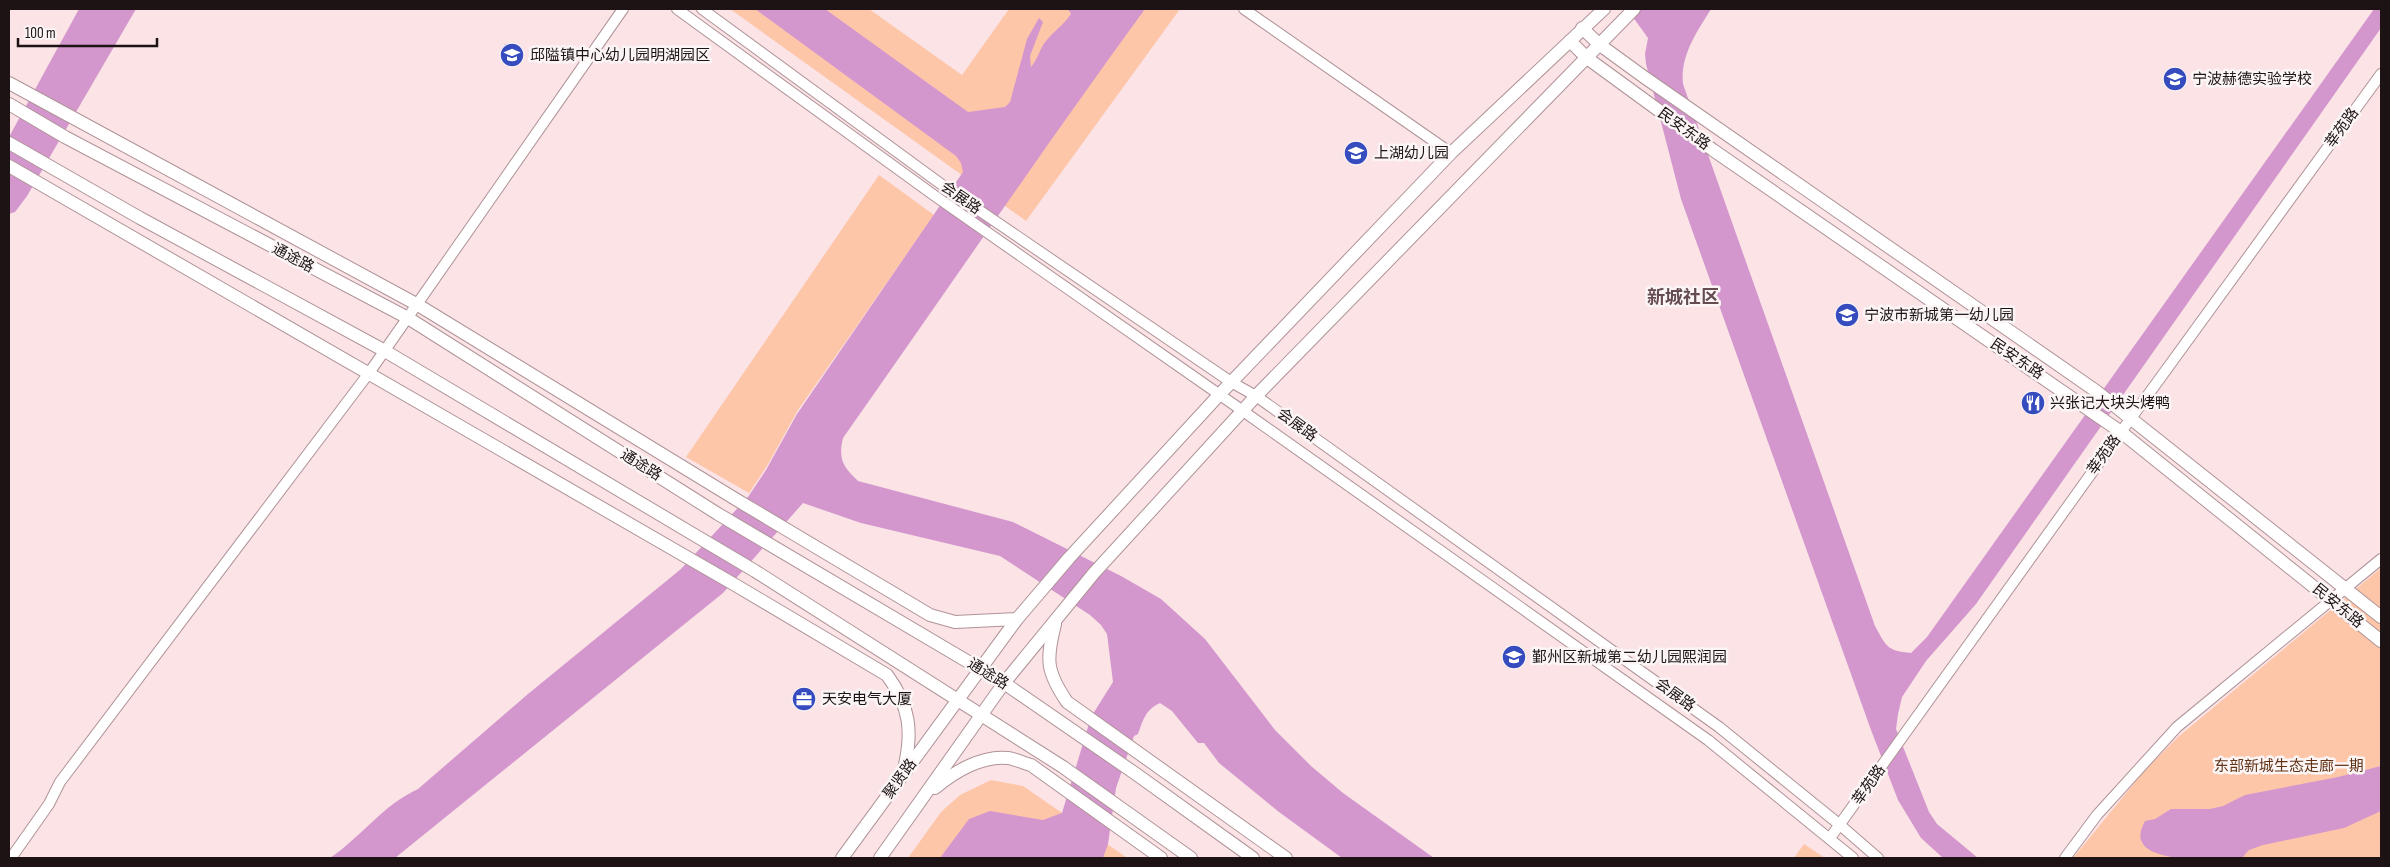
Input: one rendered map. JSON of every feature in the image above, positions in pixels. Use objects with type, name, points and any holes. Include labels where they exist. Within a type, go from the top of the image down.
[{"type":"main road","name":"聚贤路","points":[[842,858],[1017,620],[1069,558],[1231,382],[1451,153],[1604,9]]},
{"type":"main road","name":"聚贤路","points":[[880,858],[980,714],[1094,573],[1256,396],[1600,46],[1630,13]]},
{"type":"main road","name":"民安东路","points":[[1582,28],[1600,46],[2096,391],[2381,616]]},
{"type":"main road","name":"民安东路","points":[[1570,41],[1587,58],[1713,150],[2121,432],[2381,641]]},
{"type":"main road","points":[[9,83],[26,94],[418,305],[788,531],[930,615],[955,622],[1017,620]]},
{"type":"main road","name":"通途路","points":[[14,108],[408,318],[718,514],[1004,683],[1253,858]]},
{"type":"main road","points":[[9,143],[385,351],[755,570],[1062,767],[1191,858]]},
{"type":"main road","points":[[9,166],[888,675],[897,688],[907,710],[910,734],[902,776]]},
{"type":"main road","points":[[1056,620],[1048,657],[1053,681],[1067,702],[1286,858]]},
{"type":"main road","points":[[922,798],[948,777],[962,769],[984,761],[1007,758],[1031,765],[1161,858]]},
{"type":"street","points":[[11,858],[49,804],[60,782],[385,351],[623,9]]},
{"type":"street","name":"会展路","points":[[677,9],[935,196],[1708,740],[1853,858]]},
{"type":"street","name":"会展路","points":[[702,9],[945,187],[1231,382],[1256,396],[1719,727],[1878,858]]},
{"type":"street","points":[[1244,9],[1451,153]]},
{"type":"street","name":"莘苑路","points":[[1830,838],[2131,418],[2381,74]]},
{"type":"street","points":[[2065,858],[2097,815],[2177,727],[2381,560]]},
{"type":"green space","points":[[730,9],[869,9],[962,75],[1009,9],[1180,9],[1026,221]]},
{"type":"green space","points":[[879,175],[934,215],[798,410],[767,466],[749,493],[686,457]]},
{"type":"green space","name":"东部新城生态走廊一期","points":[[2381,568],[2381,858],[2073,858],[2145,770],[2178,737]]},
{"type":"green space","points":[[991,780],[1023,786],[1126,857],[908,858],[941,812],[960,795]]},
{"type":"green space","points":[[1804,844],[1825,858],[1794,858]]},
{"type":"shaded area","points":[[79,9],[136,9],[27,196],[15,212],[9,214],[9,137]]},
{"type":"shaded area","points":[[755,9],[825,9],[968,112],[1005,107],[1010,102],[1027,39],[1039,18],[1043,22],[1030,56],[1031,67],[1046,41],[1071,14],[1068,9],[1145,9],[843,438],[841,452],[843,462],[845,467],[858,481],[1013,522],[1121,576],[1161,599],[1205,639],[1275,730],[1311,766],[1343,793],[1434,858],[1342,858],[1279,812],[1219,763],[1204,743],[1198,743],[1172,711],[1160,703],[1151,708],[1143,720],[1138,734],[1134,736],[1116,788],[1108,844],[1103,858],[940,858],[969,819],[990,811],[1043,820],[1062,813],[1091,717],[1113,682],[1107,634],[1101,625],[1090,615],[1000,556],[861,523],[803,503],[723,593],[395,858],[330,858],[352,841],[383,812],[418,789],[528,694],[681,569],[748,497],[766,470],[797,414],[963,172],[961,163],[956,156]]},
{"type":"shaded area","points":[[1627,9],[1711,9],[1695,35],[1687,54],[1684,63],[1683,84],[1875,626],[1885,643],[1892,649],[1911,653],[1927,637],[2374,9],[2381,9],[2381,28],[1976,604],[1926,661],[1902,697],[1896,729],[1929,812],[1937,824],[1978,858],[1943,858],[1921,838],[1898,800],[1871,730],[1681,199],[1646,64],[1645,54],[1648,38]]},
{"type":"shaded area","points":[[2381,766],[2381,811],[2344,828],[2263,845],[2249,850],[2242,858],[2202,859],[2171,857],[2147,848],[2140,837],[2145,821],[2155,819],[2171,809],[2210,809],[2223,806],[2245,795],[2338,777]]},
{"type":"place","name":"邱隘镇中心幼儿园明湖园区","points":[[512,55]]},
{"type":"place","name":"宁波赫德实验学校","points":[[2175,79]]},
{"type":"place","name":"上湖幼儿园","points":[[1356,153]]},
{"type":"place","name":"宁波市新城第一幼儿园","points":[[1847,315]]},
{"type":"place","name":"兴张记大块头烤鸭","points":[[2033,403]]},
{"type":"place","name":"鄞州区新城第二幼儿园熙润园","points":[[1514,657]]},
{"type":"place","name":"天安电气大厦","points":[[804,699]]},
{"type":"district","name":"新城社区","points":[[1683,297]]}]
